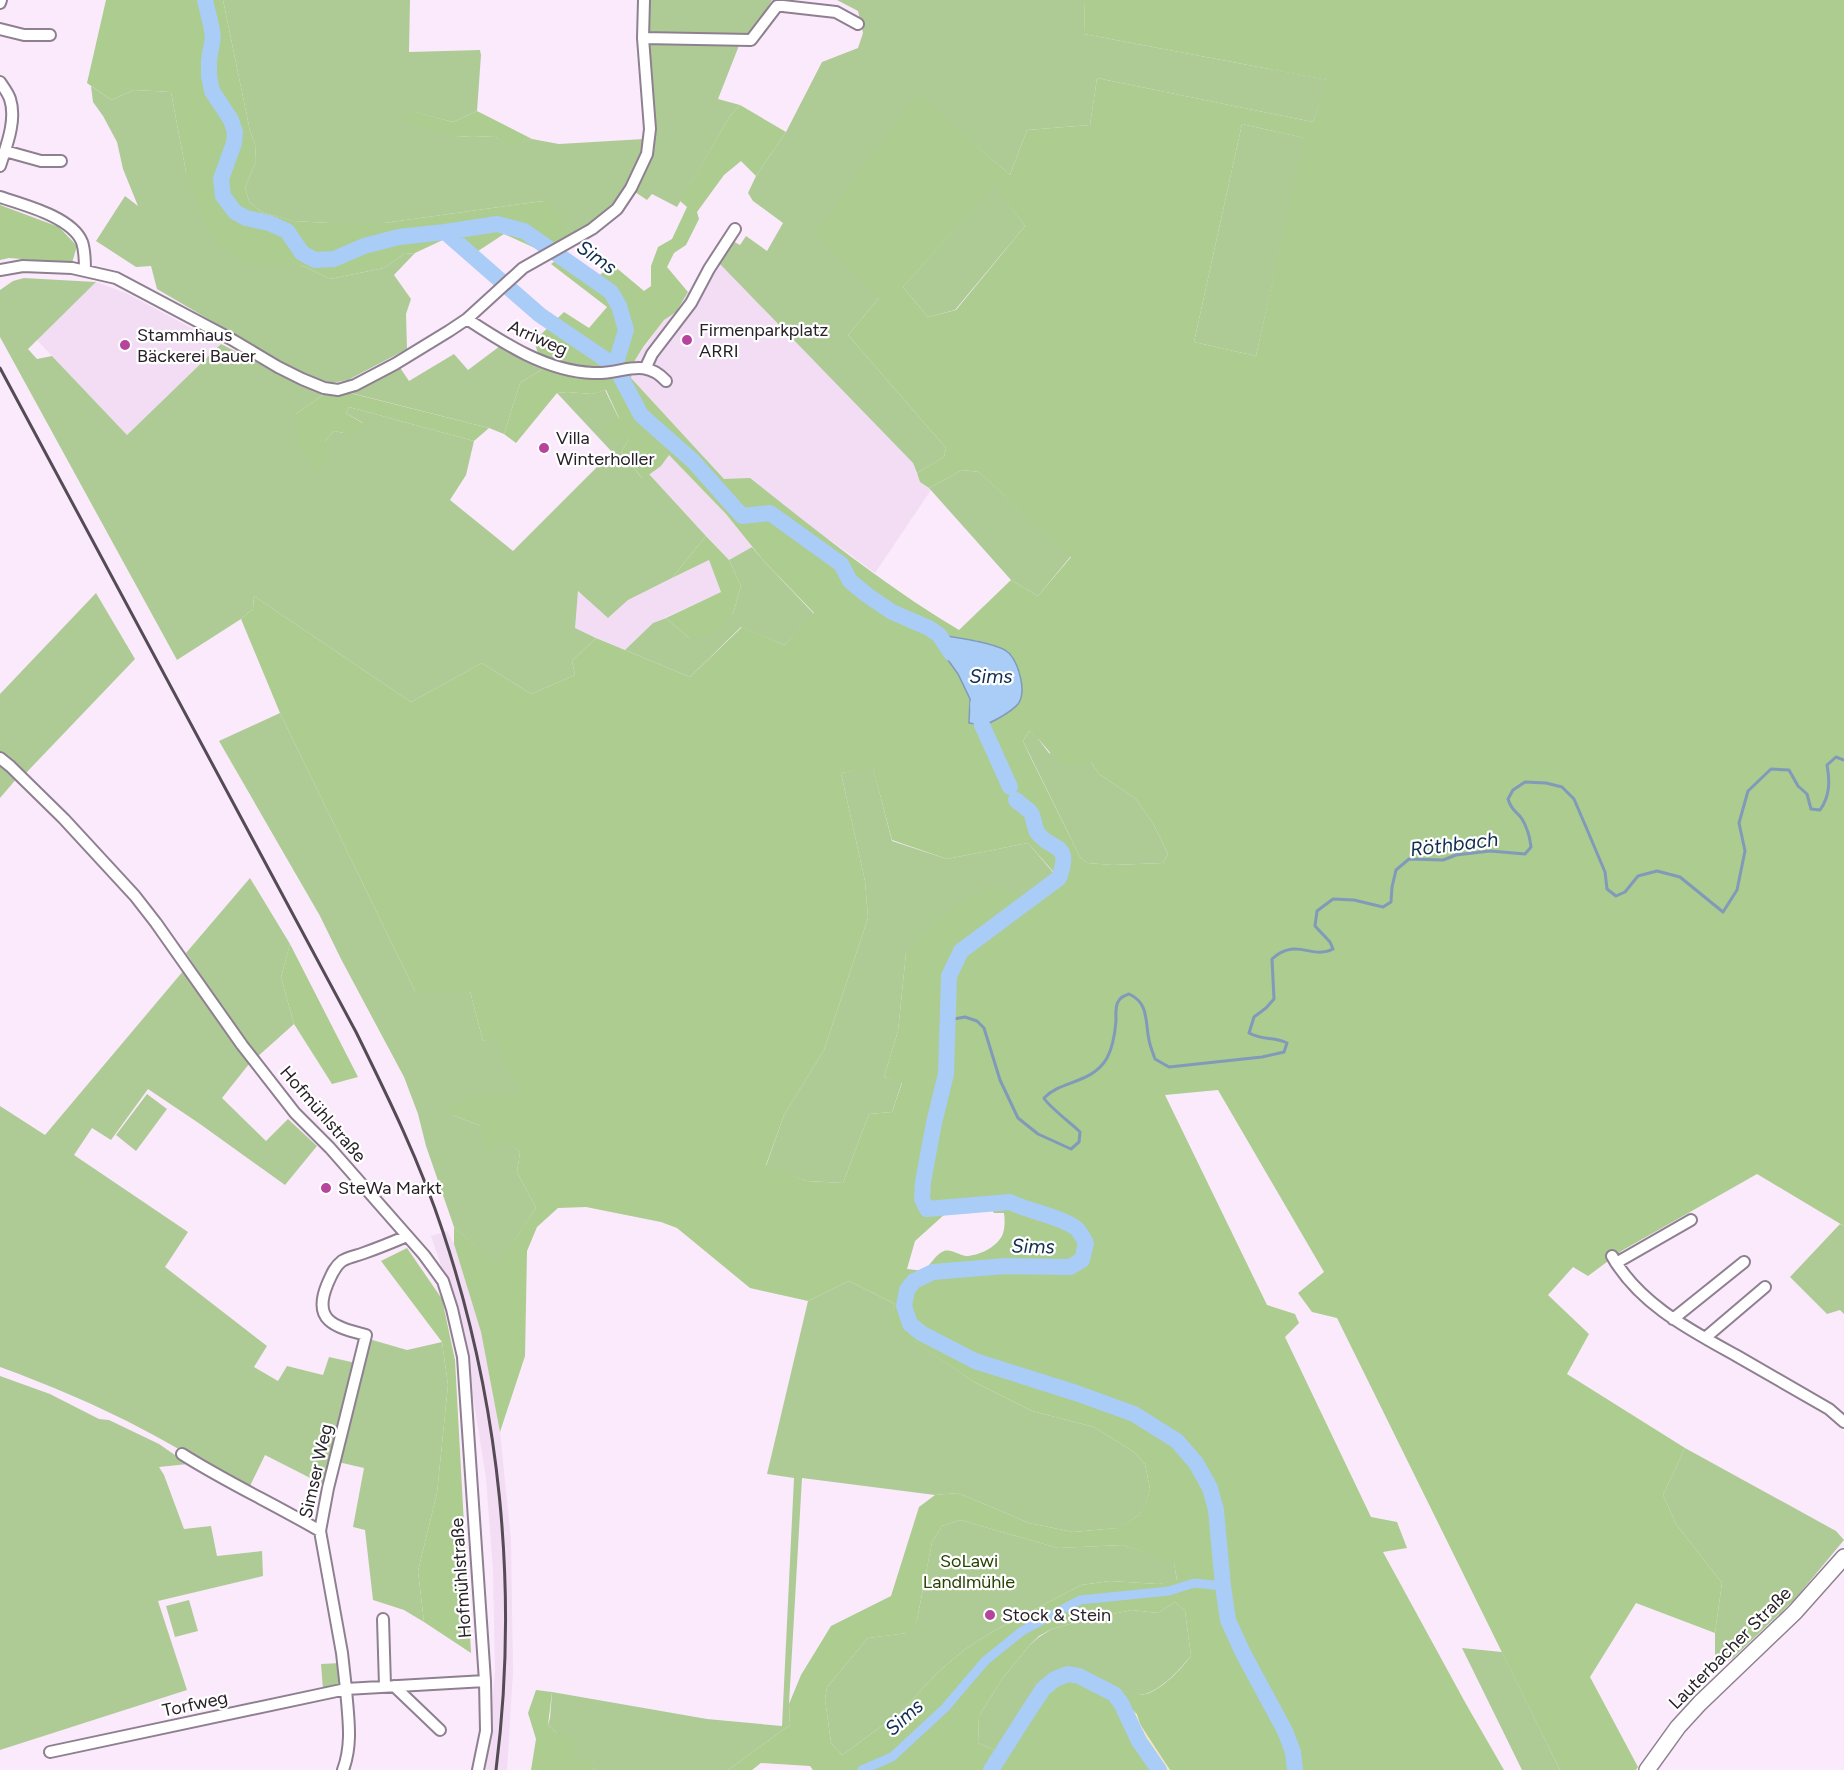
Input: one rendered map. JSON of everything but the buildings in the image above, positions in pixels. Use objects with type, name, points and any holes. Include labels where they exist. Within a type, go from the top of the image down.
[{"type":"street","points":[[0,270],[23,266],[85,270],[116,278],[231,339],[278,367],[324,388],[338,390],[355,385],[395,364],[467,319],[523,268],[592,230],[617,209],[631,188],[648,153],[650,129],[643,38],[644,0]]},
{"type":"street","points":[[643,38],[752,40],[777,6],[836,12],[858,24]]},
{"type":"street","points":[[0,29],[24,35],[50,35]]},
{"type":"street","points":[[0,82],[12,103],[12,117],[0,166]]},
{"type":"street","points":[[5,151],[42,161],[61,161]]},
{"type":"street","points":[[0,197],[36,209],[71,226],[81,240],[85,270]]},
{"type":"street","points":[[666,381],[658,372],[646,367],[652,354],[691,303],[709,269],[735,229]]},
{"type":"street","name":"Arriweg","points":[[467,319],[521,352],[550,365],[593,373],[646,367]]},
{"type":"street","name":"Hofmühlstraße","points":[[0,758],[10,765],[64,819],[135,896],[242,1045],[295,1113],[330,1148],[424,1255],[443,1281],[463,1357],[485,1681],[486,1731],[478,1770]]},
{"type":"street","points":[[1691,1220],[1614,1260],[1640,1293],[1672,1319],[1830,1409],[1844,1422]]},
{"type":"street","name":"Simser Weg","points":[[343,1770],[350,1740],[346,1689],[342,1653],[320,1531],[328,1488],[366,1335],[330,1323],[322,1309],[323,1296],[335,1269],[344,1260],[407,1236]]},
{"type":"street","points":[[1672,1319],[1744,1262]]},
{"type":"street","points":[[1705,1338],[1765,1287]]},
{"type":"street","points":[[182,1454],[212,1473],[320,1531]]},
{"type":"street","name":"Lauterbacher Straße","points":[[1647,1770],[1678,1727],[1700,1703],[1789,1618],[1844,1557]]},
{"type":"street","points":[[383,1619],[389,1686],[440,1730]]},
{"type":"street","points":[[346,1689],[485,1681]]},
{"type":"street","name":"Torfweg","points":[[50,1752],[346,1689]]},
{"type":"shaded area","points":[[719,263],[913,463],[920,482],[931,490],[875,573],[830,540],[724,479],[631,378],[635,360],[664,320],[676,312],[688,292]]},
{"type":"shaded area","points":[[96,282],[126,293],[221,344],[127,435],[36,339]]},
{"type":"shaded area","points":[[669,455],[726,514],[752,547],[729,560],[649,474],[661,466]]},
{"type":"shaded area","points":[[709,560],[721,592],[653,623],[625,650],[574,628],[578,590],[608,618],[628,600]]},
{"type":"shaded area","points":[[447,1231],[454,1244],[481,1332],[500,1432],[511,1540],[513,1672],[507,1770],[486,1770],[495,1671],[493,1570],[486,1478],[464,1340],[431,1236]]},
{"type":"green space","points":[[106,0],[223,0],[250,131],[255,144],[256,161],[245,188],[249,201],[261,212],[294,221],[384,223],[543,201],[555,209],[575,236],[541,253],[504,234],[469,257],[447,238],[415,253],[404,254],[384,268],[330,279],[301,265],[247,265],[210,235],[186,172],[171,92],[134,90],[111,100],[87,83]]},
{"type":"green space","points":[[223,0],[410,0],[409,52],[480,50],[481,55],[477,111],[453,122],[414,112],[457,137],[496,137],[508,147],[532,139],[559,144],[644,139],[643,155],[614,208],[575,236],[543,201],[384,223],[293,221],[261,212],[249,201],[245,188],[256,161],[255,144],[250,131]]},
{"type":"green space","points":[[648,0],[772,0],[753,33],[656,36],[648,32]]},
{"type":"green space","points":[[837,0],[1085,0],[1084,34],[1328,80],[1313,122],[1097,78],[1090,125],[1027,130],[1010,175],[917,95],[879,298],[848,335],[946,448],[944,457],[917,473],[913,463],[719,263],[731,240],[740,245],[746,236],[767,251],[783,223],[753,201],[748,193],[756,176],[786,132],[822,62],[858,48],[863,33],[858,11]]},
{"type":"green space","points":[[1085,0],[1844,0],[1844,1226],[1757,1174],[1623,1250],[1588,1276],[1573,1267],[1548,1295],[1589,1334],[1567,1374],[1685,1448],[1663,1495],[1676,1524],[1722,1583],[1715,1633],[1636,1603],[1590,1677],[1638,1767],[1636,1770],[1560,1770],[1337,1318],[1312,1312],[1298,1293],[1324,1272],[1218,1090],[1165,1095],[1267,1305],[1295,1314],[1299,1323],[1285,1337],[1371,1517],[1397,1522],[1407,1548],[1383,1552],[1504,1770],[1170,1770],[1153,1746],[1134,1711],[1132,1721],[1162,1770],[813,1770],[810,1766],[761,1763],[752,1770],[728,1770],[790,1725],[789,1704],[801,1675],[831,1626],[891,1596],[919,1507],[935,1495],[958,1493],[1029,1523],[1073,1532],[1117,1528],[1138,1516],[1146,1504],[1150,1489],[1145,1464],[1134,1452],[1094,1427],[1032,1411],[974,1382],[888,1324],[895,1304],[849,1281],[808,1301],[750,1288],[677,1228],[661,1222],[586,1207],[558,1208],[537,1227],[527,1251],[525,1356],[500,1432],[481,1332],[454,1244],[454,1227],[497,1265],[536,1208],[517,1172],[520,1152],[502,1141],[485,1154],[481,1126],[452,1115],[444,1108],[477,1096],[520,1095],[496,1039],[483,1041],[470,991],[415,991],[280,713],[241,619],[253,609],[254,596],[411,702],[482,663],[531,694],[575,675],[572,661],[596,638],[690,677],[742,627],[784,645],[814,613],[763,560],[726,514],[669,455],[661,466],[643,479],[621,452],[629,439],[611,439],[604,427],[619,418],[606,390],[592,394],[557,393],[516,443],[504,434],[520,383],[543,369],[534,341],[564,312],[589,328],[607,307],[551,264],[566,253],[597,277],[613,265],[644,291],[651,286],[651,266],[658,247],[672,239],[687,207],[680,201],[730,116],[740,105],[786,132],[756,176],[741,161],[724,175],[697,212],[699,219],[686,245],[674,253],[667,267],[688,292],[676,312],[664,320],[644,346],[635,360],[631,378],[724,479],[750,478],[878,577],[959,630],[1011,580],[1038,596],[1071,557],[979,472],[962,470],[929,488],[920,482],[917,473],[944,457],[946,448],[848,335],[879,298],[815,234],[917,94],[1010,175],[1027,130],[1090,125],[1097,78],[1313,122],[1327,80],[1084,34]],"holes":[[[1242,124],[1304,138],[1256,356],[1194,342]],[[994,185],[1025,226],[956,310],[928,317],[903,287]],[[975,640],[1008,651],[1020,679],[1021,697],[1017,704],[1004,714],[969,723],[970,699],[958,674],[938,646]],[[1029,731],[1062,763],[1079,766],[1091,762],[1099,774],[1136,799],[1154,825],[1168,854],[1163,863],[1113,865],[1087,863],[1080,857],[1023,741]],[[873,768],[892,840],[947,859],[1028,843],[1057,876],[1032,899],[992,887],[947,912],[906,953],[898,1031],[884,1077],[902,1083],[892,1112],[869,1114],[843,1183],[806,1181],[766,1165],[784,1115],[824,1050],[868,918],[865,881],[841,773]],[[991,1209],[994,1213],[1004,1213],[1003,1234],[996,1244],[971,1256],[944,1251],[924,1271],[907,1269],[915,1241],[945,1214],[973,1213]],[[960,1520],[1058,1548],[1123,1545],[1174,1563],[1177,1580],[1158,1584],[1110,1581],[1081,1585],[992,1632],[964,1650],[938,1672],[901,1712],[842,1755],[831,1743],[825,1699],[827,1687],[868,1638],[908,1633],[917,1620],[932,1542],[942,1526]],[[1175,1602],[1185,1611],[1191,1656],[1166,1682],[1149,1693],[1137,1695],[1089,1674],[1077,1670],[1064,1670],[1050,1676],[1035,1691],[996,1751],[978,1743],[979,1716],[1002,1679],[1039,1636],[1052,1629],[1132,1610],[1158,1613]]]},
{"type":"green space","points":[[652,41],[740,43],[718,99],[740,105],[730,116],[677,207],[652,194],[647,200],[635,192],[651,157],[656,126],[649,49]]},
{"type":"green space","points":[[91,86],[111,100],[134,90],[171,92],[186,172],[247,265],[301,265],[330,279],[384,268],[404,254],[415,253],[394,275],[411,299],[406,314],[407,349],[348,380],[332,383],[304,375],[157,289],[151,266],[136,267],[96,241],[125,196],[138,206],[123,169],[117,142],[93,102]]},
{"type":"green space","points":[[477,111],[532,139],[508,148],[496,137],[457,137],[408,123],[405,115],[415,112],[453,122]]},
{"type":"green space","points":[[1242,124],[1305,138],[1256,356],[1194,342]]},
{"type":"green space","points":[[994,184],[1025,226],[955,310],[928,317],[903,287]]},
{"type":"green space","points":[[0,205],[59,227],[77,246],[72,263],[9,258],[0,260]]},
{"type":"green space","points":[[24,278],[96,282],[28,349],[37,359],[52,356],[127,435],[221,344],[323,395],[296,414],[325,441],[334,431],[344,433],[363,423],[346,413],[349,407],[474,441],[466,475],[450,500],[513,551],[612,452],[557,393],[592,394],[605,390],[629,439],[621,452],[642,478],[649,474],[706,536],[672,578],[628,600],[608,618],[578,591],[575,628],[596,638],[572,661],[575,675],[531,694],[482,663],[411,702],[254,596],[253,609],[241,619],[177,660],[0,337],[0,290],[13,281]]},
{"type":"green space","points":[[500,346],[543,369],[520,383],[504,434],[489,428],[351,393],[399,366],[409,381],[454,354],[468,370]]},
{"type":"green space","points":[[350,393],[489,428],[474,441],[349,407],[346,413],[364,424],[353,437],[334,431],[325,441],[328,458],[320,468],[315,470],[299,447],[296,414],[323,395]]},
{"type":"green space","points":[[962,470],[979,472],[1071,556],[1038,596],[1011,580],[929,488]]},
{"type":"green space","points":[[706,536],[729,560],[741,586],[733,614],[707,637],[689,638],[666,618],[721,592],[709,560],[672,578]]},
{"type":"green space","points":[[752,547],[814,614],[784,645],[741,627],[690,677],[625,650],[653,623],[666,618],[689,638],[733,614],[741,586],[729,560]]},
{"type":"green space","points":[[96,593],[135,659],[25,774],[0,753],[0,694]]},
{"type":"green space","points":[[280,713],[415,991],[470,991],[483,1041],[496,1038],[521,1096],[477,1096],[452,1115],[481,1126],[520,1152],[517,1172],[536,1208],[497,1266],[454,1227],[404,1077],[320,916],[219,741]]},
{"type":"green space","points":[[1029,731],[1036,736],[1049,753],[1091,762],[1099,774],[1136,799],[1154,825],[1168,854],[1163,863],[1113,865],[1087,863],[1080,857],[1023,741]]},
{"type":"green space","points":[[0,762],[18,777],[0,798]]},
{"type":"green space","points":[[873,767],[892,841],[947,859],[1028,843],[1057,877],[1032,899],[906,953],[898,1031],[884,1077],[902,1082],[892,1112],[869,1114],[843,1183],[806,1181],[766,1166],[784,1115],[824,1050],[868,918],[865,881],[841,773]]},
{"type":"green space","points":[[250,878],[290,944],[281,977],[294,1024],[256,1058],[186,953]]},
{"type":"green space","points":[[290,944],[358,1077],[332,1084],[294,1024],[281,977]]},
{"type":"green space","points":[[184,970],[249,1064],[222,1098],[266,1141],[288,1119],[317,1146],[285,1185],[148,1089],[111,1140],[92,1128],[74,1155],[188,1232],[165,1267],[267,1346],[254,1367],[278,1381],[287,1366],[323,1375],[329,1357],[356,1363],[326,1486],[265,1455],[248,1490],[126,1421],[73,1396],[0,1367],[0,1106],[45,1135]]},
{"type":"green space","points":[[147,1094],[167,1109],[136,1151],[116,1135]]},
{"type":"green space","points":[[1840,1224],[1844,1226],[1844,1314],[1840,1310],[1827,1314],[1790,1277]]},
{"type":"green space","points":[[407,1248],[442,1299],[455,1360],[471,1653],[424,1622],[418,1571],[437,1493],[448,1385],[442,1342],[381,1261]]},
{"type":"green space","points":[[849,1281],[895,1304],[889,1324],[974,1382],[1032,1411],[1094,1427],[1134,1452],[1145,1464],[1150,1489],[1146,1505],[1138,1516],[1118,1528],[1073,1532],[1029,1523],[958,1493],[935,1495],[802,1478],[789,1704],[790,1725],[728,1770],[593,1770],[595,1762],[576,1759],[557,1733],[548,1725],[552,1692],[707,1719],[782,1726],[794,1478],[767,1474],[808,1301]]},
{"type":"green space","points":[[369,1339],[407,1350],[442,1342],[448,1385],[437,1493],[418,1571],[424,1622],[404,1610],[373,1600],[365,1530],[353,1527],[364,1468],[338,1462]]},
{"type":"green space","points":[[0,1376],[50,1394],[99,1419],[109,1420],[159,1444],[188,1464],[159,1467],[184,1529],[211,1526],[217,1556],[262,1551],[263,1576],[158,1601],[187,1690],[0,1750]]},
{"type":"green space","points":[[1685,1448],[1836,1531],[1844,1540],[1795,1599],[1732,1659],[1715,1666],[1715,1633],[1722,1583],[1676,1524],[1663,1495]]},
{"type":"green space","name":"SoLawi Landlmühle","points":[[960,1520],[1058,1548],[1123,1545],[1174,1562],[1177,1581],[1158,1584],[1110,1581],[1081,1585],[992,1632],[964,1650],[938,1672],[901,1712],[842,1755],[831,1743],[825,1699],[827,1687],[868,1638],[907,1633],[917,1620],[932,1542],[942,1526]]},
{"type":"green space","points":[[189,1600],[198,1631],[175,1637],[166,1606]]},
{"type":"green space","points":[[1175,1602],[1185,1611],[1191,1656],[1159,1687],[1143,1695],[1135,1695],[1079,1670],[1028,1702],[996,1751],[978,1743],[979,1716],[1002,1679],[1039,1637],[1052,1629],[1132,1610],[1158,1613]]},
{"type":"green space","points":[[1462,1648],[1502,1652],[1560,1770],[1522,1770]]},
{"type":"green space","points":[[340,1663],[341,1686],[323,1690],[321,1664]]},
{"type":"green space","points":[[536,1690],[552,1692],[548,1725],[557,1733],[571,1735],[576,1758],[596,1762],[593,1770],[531,1770],[536,1739],[528,1713]]},
{"type":"sand","points":[[1132,1710],[1137,1714],[1140,1724],[1170,1770],[1162,1770],[1139,1734],[1130,1713]]},
{"type":"water","name":"Sims","points":[[939,635],[986,643],[1009,653],[1021,678],[1022,693],[1018,704],[991,722],[982,725],[969,723],[970,699],[958,674],[938,646]]},
{"type":"waterway","name":"Sims","points":[[205,0],[213,37],[209,60],[212,91],[231,120],[235,132],[234,143],[221,179],[223,196],[235,212],[246,218],[269,223],[287,231],[302,253],[315,260],[334,259],[364,246],[399,237],[497,224],[524,231],[611,292],[619,306],[626,330],[615,366],[641,415],[693,461],[742,516],[770,513],[841,564],[850,581],[867,595],[892,612],[929,628],[939,635],[951,653]]},
{"type":"waterway","points":[[445,232],[540,315],[615,366]]},
{"type":"waterway","name":"Sims","points":[[978,705],[982,725],[1010,787]]},
{"type":"waterway","name":"Röthbach","points":[[948,1020],[965,1017],[977,1021],[984,1028],[1000,1080],[1018,1118],[1038,1134],[1071,1149],[1079,1142],[1080,1132],[1044,1098],[1051,1092],[1093,1073],[1101,1066],[1112,1045],[1116,1026],[1116,1006],[1121,998],[1129,994],[1140,1002],[1145,1013],[1149,1042],[1155,1059],[1169,1067],[1262,1057],[1284,1052],[1287,1043],[1249,1033],[1254,1017],[1274,999],[1272,959],[1289,950],[1325,952],[1333,949],[1330,942],[1315,926],[1317,911],[1333,899],[1354,900],[1383,907],[1391,902],[1396,870],[1409,859],[1443,860],[1456,855],[1490,851],[1525,854],[1531,847],[1528,833],[1522,819],[1508,799],[1513,790],[1525,782],[1546,783],[1562,787],[1574,799],[1605,872],[1607,889],[1616,896],[1625,892],[1638,876],[1657,871],[1680,877],[1723,912],[1737,890],[1745,851],[1739,823],[1748,791],[1771,769],[1789,770],[1798,786],[1807,794],[1811,809],[1820,810],[1826,799],[1828,788],[1827,765],[1836,757],[1844,760]]},
{"type":"waterway","name":"Sims","points":[[1016,800],[1031,813],[1037,832],[1042,838],[1062,852],[1063,866],[1059,878],[961,951],[949,976],[946,1074],[934,1123],[922,1199],[927,1209],[1010,1202],[1073,1226],[1086,1243],[1082,1260],[1070,1267],[1005,1266],[933,1272],[914,1281],[907,1290],[904,1306],[910,1324],[921,1333],[975,1361],[1134,1414],[1177,1441],[1196,1463],[1210,1488],[1216,1510],[1228,1620],[1285,1731],[1293,1752],[1295,1770]]},
{"type":"waterway","name":"Sims","points":[[862,1770],[892,1757],[945,1708],[985,1661],[1022,1631],[1080,1600],[1169,1591],[1194,1583],[1223,1586]]},
{"type":"waterway","name":"Sims","points":[[991,1770],[1043,1689],[1055,1679],[1068,1674],[1079,1676],[1114,1694],[1121,1703],[1139,1741],[1159,1770]]},
{"type":"railway","points":[[0,368],[356,1032],[403,1130],[434,1206],[463,1297],[479,1363],[491,1430],[499,1498],[504,1566],[505,1634],[503,1702],[496,1770]]},
{"type":"place","name":"Firmenparkplatz ARRI","points":[[687,340]]},
{"type":"place","name":"Stammhaus Bäckerei Bauer","points":[[125,345]]},
{"type":"place","name":"Villa Winterholler","points":[[544,448]]},
{"type":"place","name":"SteWa Markt","points":[[326,1188]]},
{"type":"place","name":"Stock & Stein","points":[[990,1615]]}]
